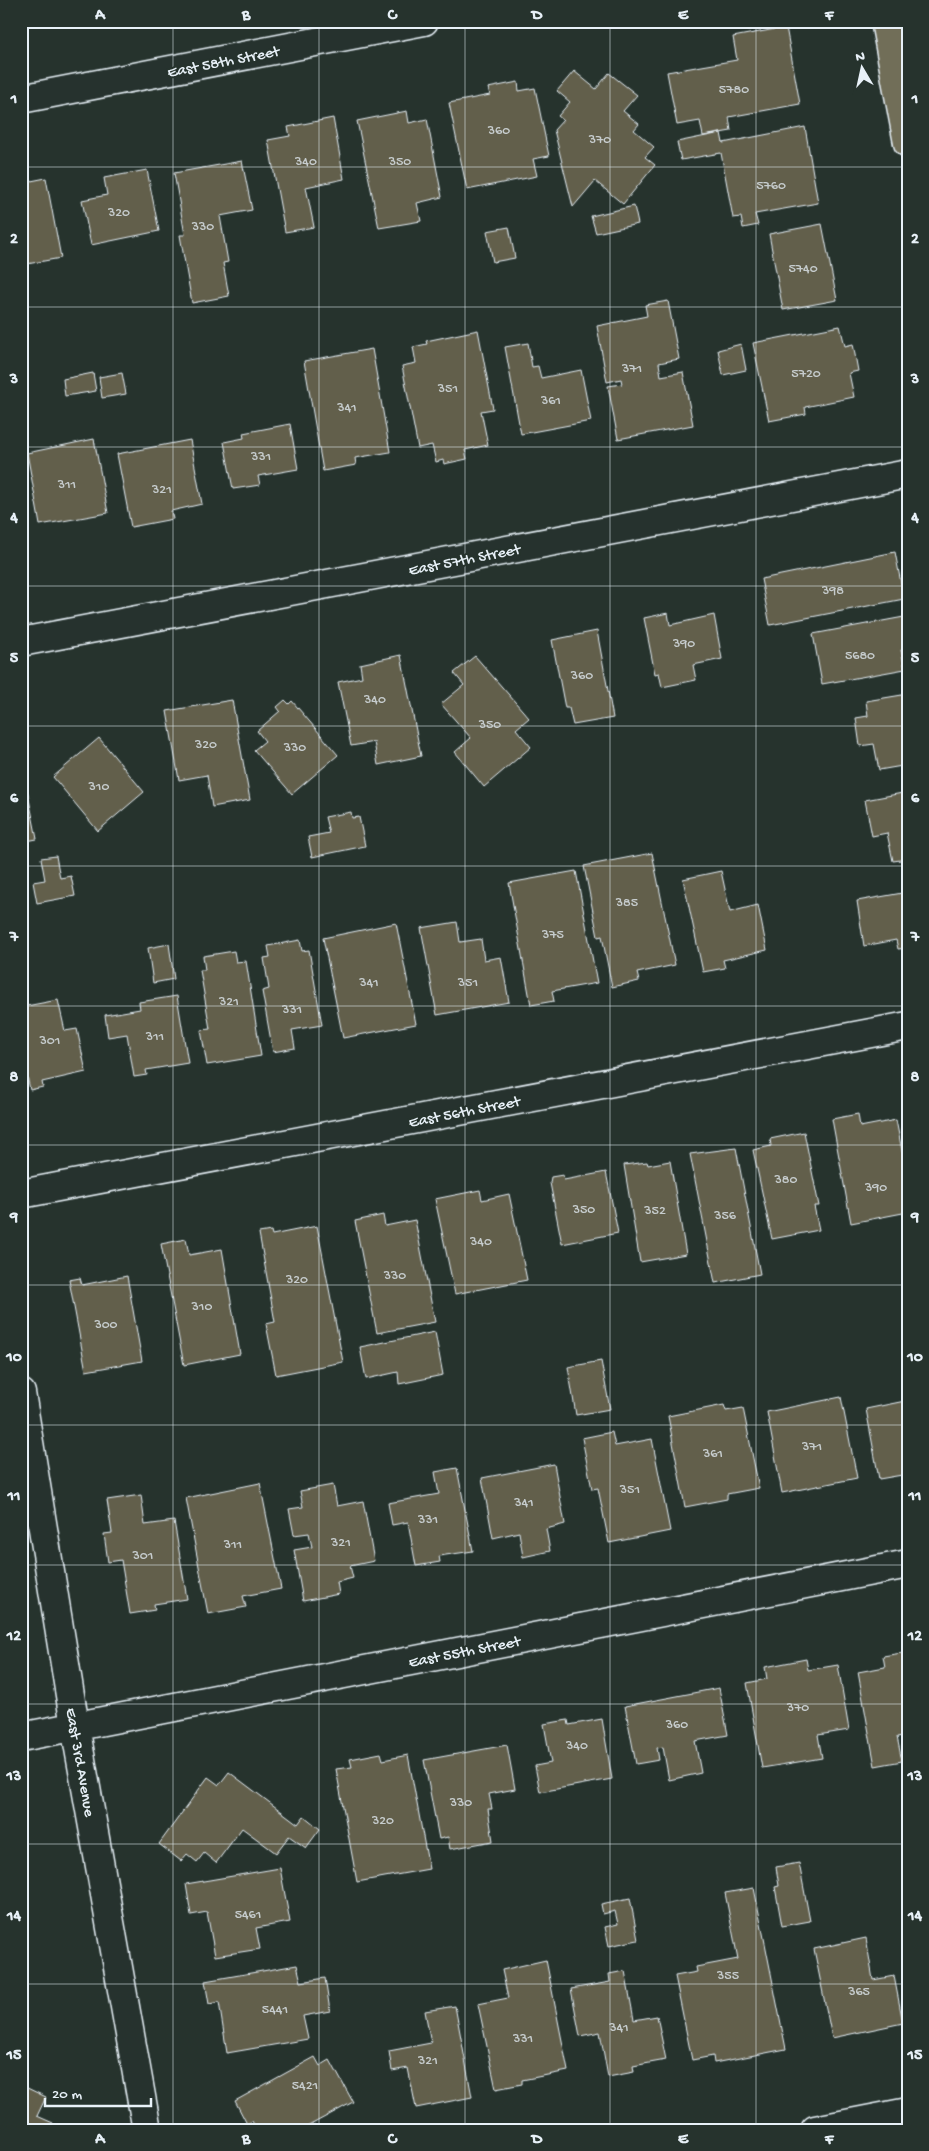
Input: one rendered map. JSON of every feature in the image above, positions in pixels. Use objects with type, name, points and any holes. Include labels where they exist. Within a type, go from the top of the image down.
[{"type":"main road","points":[[885,21],[908,143]]},
{"type":"street","name":"East 58th Street","points":[[21,99],[424,21]]},
{"type":"street","name":"East 57th Street","points":[[21,642],[908,474]]},
{"type":"street","name":"East 56th Street","points":[[21,1194],[908,1026]]},
{"type":"street","name":"East 3rd Avenue","points":[[21,1393],[75,1726],[147,2130]]},
{"type":"street","name":"East 55th Street","points":[[21,1737],[908,1564]]},
{"type":"street","points":[[815,2130],[908,2112]]},
{"type":"building","points":[[786,27],[800,104],[729,117],[731,131],[703,136],[700,121],[677,125],[667,72],[737,60],[733,37]]},
{"type":"building","points":[[574,71],[596,89],[609,73],[637,95],[623,111],[639,124],[634,130],[654,147],[645,157],[655,165],[623,204],[595,181],[573,207],[554,130],[563,120],[558,116],[570,102],[557,91]]},
{"type":"building","points":[[518,82],[519,91],[535,88],[549,156],[533,159],[537,176],[467,190],[449,103],[490,95],[488,88]]},
{"type":"building","points":[[407,111],[409,123],[427,119],[442,197],[417,203],[421,221],[379,228],[357,121]]},
{"type":"building","points":[[333,118],[344,179],[306,187],[314,227],[285,232],[268,140],[290,136],[288,127]]},
{"type":"building","points":[[805,127],[818,203],[755,214],[758,225],[743,228],[741,217],[733,218],[721,153],[681,160],[677,142],[721,133],[723,143]]},
{"type":"building","points":[[242,161],[252,210],[220,216],[228,262],[223,263],[229,296],[192,303],[180,235],[185,235],[174,173]]},
{"type":"building","points":[[147,170],[159,231],[91,245],[82,200],[107,195],[104,178]]},
{"type":"building","points":[[46,178],[61,258],[21,265],[21,183]]},
{"type":"building","points":[[634,206],[638,224],[596,233],[591,216]]},
{"type":"building","points":[[822,224],[837,300],[783,310],[769,234]]},
{"type":"building","points":[[509,227],[515,258],[493,262],[487,231]]},
{"type":"building","points":[[668,301],[679,359],[659,363],[661,376],[683,372],[693,425],[618,439],[608,386],[622,384],[621,379],[607,382],[597,326],[647,316],[645,305]]},
{"type":"building","points":[[840,326],[845,346],[853,344],[858,371],[849,373],[854,397],[805,407],[806,414],[769,421],[753,343]]},
{"type":"building","points":[[478,330],[493,409],[481,411],[488,445],[465,450],[467,459],[444,464],[443,460],[436,462],[432,445],[418,448],[402,366],[416,363],[413,347],[427,344],[426,341]]},
{"type":"building","points":[[528,343],[532,367],[538,366],[541,378],[581,370],[591,421],[521,434],[505,347]]},
{"type":"building","points":[[741,344],[746,370],[723,375],[718,350]]},
{"type":"building","points":[[372,349],[390,452],[355,458],[356,465],[323,471],[304,361]]},
{"type":"building","points":[[93,373],[96,391],[65,396],[63,379]]},
{"type":"building","points":[[122,373],[126,394],[102,398],[99,377]]},
{"type":"building","points":[[290,424],[298,469],[258,476],[260,485],[233,489],[224,442],[244,438],[243,433]]},
{"type":"building","points":[[94,439],[108,513],[40,525],[27,453]]},
{"type":"building","points":[[190,440],[202,504],[171,511],[173,519],[131,527],[117,454]]},
{"type":"building","points":[[895,552],[904,599],[770,625],[761,579]]},
{"type":"building","points":[[668,613],[670,625],[714,615],[722,659],[693,665],[696,680],[662,687],[659,673],[655,674],[644,618]]},
{"type":"building","points":[[904,617],[908,635],[908,649],[901,650],[905,669],[822,684],[813,634]]},
{"type":"building","points":[[597,631],[613,718],[573,725],[569,708],[565,708],[552,640]]},
{"type":"building","points":[[401,655],[421,756],[378,765],[374,742],[351,746],[338,682],[362,677],[360,664]]},
{"type":"building","points":[[475,656],[529,718],[516,729],[531,747],[484,787],[455,752],[471,738],[441,704],[464,685],[454,673]]},
{"type":"building","points":[[908,694],[908,765],[879,770],[874,744],[860,746],[856,718],[868,716],[866,701]]},
{"type":"building","points":[[232,700],[250,800],[212,807],[207,775],[179,780],[167,711]]},
{"type":"building","points":[[285,700],[289,704],[292,701],[338,755],[292,794],[254,750],[265,741],[257,731],[280,711],[277,707]]},
{"type":"building","points":[[99,738],[144,792],[98,831],[53,777]]},
{"type":"building","points":[[21,759],[37,839],[21,842]]},
{"type":"building","points":[[908,792],[908,859],[893,861],[887,833],[872,836],[865,800]]},
{"type":"building","points":[[351,812],[352,818],[359,817],[365,846],[312,857],[308,837],[329,833],[325,817]]},
{"type":"building","points":[[652,853],[675,965],[637,973],[639,981],[612,987],[602,936],[598,937],[584,866]]},
{"type":"building","points":[[56,856],[60,878],[71,876],[75,896],[37,903],[33,882],[45,880],[41,858]]},
{"type":"building","points":[[576,871],[597,983],[552,991],[554,1001],[531,1005],[509,883]]},
{"type":"building","points":[[721,871],[730,912],[758,905],[767,950],[723,960],[725,968],[703,972],[683,879]]},
{"type":"building","points":[[908,892],[908,948],[898,949],[896,940],[864,946],[857,901]]},
{"type":"building","points":[[457,922],[460,942],[481,939],[484,960],[501,957],[509,1002],[437,1015],[421,928]]},
{"type":"building","points":[[396,923],[416,1024],[343,1038],[323,938]]},
{"type":"building","points":[[300,940],[302,951],[309,950],[322,1025],[292,1030],[295,1048],[273,1052],[262,991],[269,989],[264,958],[270,957],[268,946]]},
{"type":"building","points":[[169,944],[174,979],[153,983],[148,948]]},
{"type":"building","points":[[234,951],[236,962],[246,961],[261,1056],[207,1065],[201,1030],[210,1029],[200,970],[205,970],[203,956]]},
{"type":"building","points":[[177,996],[188,1063],[146,1070],[147,1075],[134,1077],[127,1034],[108,1037],[105,1015],[140,1009],[139,1002]]},
{"type":"building","points":[[58,1000],[65,1031],[77,1029],[86,1072],[42,1082],[43,1087],[30,1090],[21,1047],[21,1007]]},
{"type":"building","points":[[858,1114],[860,1127],[896,1120],[904,1161],[908,1160],[908,1212],[851,1223],[832,1119]]},
{"type":"building","points":[[804,1132],[819,1206],[814,1206],[819,1230],[772,1239],[753,1150],[771,1146],[770,1139]]},
{"type":"building","points":[[736,1148],[760,1274],[715,1283],[690,1154]]},
{"type":"building","points":[[670,1161],[686,1254],[640,1262],[624,1165],[647,1162],[648,1165]]},
{"type":"building","points":[[606,1172],[618,1233],[562,1244],[550,1183],[551,1177],[563,1175],[564,1180]]},
{"type":"building","points":[[480,1190],[482,1200],[509,1194],[527,1280],[455,1294],[435,1199]]},
{"type":"building","points":[[383,1215],[385,1226],[415,1220],[435,1322],[377,1333],[355,1221]]},
{"type":"building","points":[[317,1226],[343,1362],[276,1375],[266,1324],[275,1322],[259,1233],[271,1231],[272,1235]]},
{"type":"building","points":[[186,1239],[189,1255],[222,1249],[240,1354],[184,1365],[161,1244]]},
{"type":"building","points":[[127,1276],[142,1361],[86,1371],[69,1280],[80,1278],[82,1285]]},
{"type":"building","points":[[435,1332],[443,1375],[399,1384],[398,1372],[366,1379],[360,1347]]},
{"type":"building","points":[[601,1361],[610,1409],[576,1415],[568,1367]]},
{"type":"building","points":[[841,1397],[857,1478],[782,1493],[767,1412]]},
{"type":"building","points":[[905,1401],[908,1417],[908,1474],[879,1479],[866,1409]]},
{"type":"building","points":[[724,1405],[726,1411],[743,1408],[759,1488],[727,1494],[727,1499],[685,1507],[668,1416]]},
{"type":"building","points":[[612,1432],[615,1446],[652,1439],[670,1531],[609,1543],[598,1488],[592,1489],[582,1438]]},
{"type":"building","points":[[554,1464],[565,1524],[546,1529],[550,1551],[523,1557],[519,1532],[493,1538],[482,1478]]},
{"type":"building","points":[[457,1468],[473,1551],[439,1556],[440,1562],[416,1566],[408,1522],[392,1525],[388,1503],[439,1494],[435,1472]]},
{"type":"building","points":[[260,1483],[281,1589],[243,1596],[246,1607],[208,1614],[186,1498]]},
{"type":"building","points":[[333,1485],[337,1506],[363,1501],[374,1561],[350,1566],[353,1578],[337,1582],[339,1594],[303,1601],[294,1550],[312,1547],[309,1533],[294,1535],[289,1509],[303,1507],[300,1491]]},
{"type":"building","points":[[141,1495],[145,1525],[174,1521],[187,1599],[154,1604],[155,1610],[130,1614],[121,1560],[108,1562],[104,1534],[112,1533],[107,1500]]},
{"type":"building","points":[[908,1652],[908,1735],[897,1737],[902,1761],[875,1766],[858,1672],[885,1667],[883,1656]]},
{"type":"building","points":[[806,1659],[808,1670],[838,1665],[849,1730],[818,1735],[822,1758],[762,1768],[747,1683],[767,1679],[765,1667]]},
{"type":"building","points":[[719,1688],[728,1735],[695,1741],[701,1773],[669,1780],[663,1747],[657,1748],[659,1760],[636,1764],[625,1706]]},
{"type":"building","points":[[602,1719],[612,1779],[540,1792],[535,1766],[551,1763],[544,1724],[568,1720],[569,1725]]},
{"type":"building","points":[[507,1745],[515,1789],[489,1794],[492,1809],[488,1809],[493,1841],[450,1849],[448,1837],[439,1839],[424,1760]]},
{"type":"building","points":[[381,1753],[383,1760],[408,1755],[429,1869],[357,1882],[336,1769],[352,1767],[350,1759]]},
{"type":"building","points":[[229,1772],[298,1824],[304,1816],[320,1829],[306,1848],[289,1836],[276,1853],[242,1828],[216,1863],[204,1853],[197,1862],[187,1854],[181,1861],[159,1844],[208,1777],[219,1785]]},
{"type":"building","points":[[799,1863],[810,1921],[782,1926],[775,1887],[779,1886],[776,1867]]},
{"type":"building","points":[[280,1868],[290,1922],[256,1928],[260,1949],[215,1956],[207,1912],[191,1915],[186,1884]]},
{"type":"building","points":[[754,1888],[786,2049],[714,2063],[713,2056],[692,2060],[675,1976],[697,1972],[696,1967],[738,1959],[725,1893]]},
{"type":"building","points":[[630,1898],[638,1940],[609,1946],[605,1927],[618,1924],[615,1911],[603,1914],[601,1904]]},
{"type":"building","points":[[866,1938],[873,1980],[894,1976],[903,2023],[832,2038],[814,1949]]},
{"type":"building","points":[[546,1960],[568,2071],[522,2080],[522,2084],[496,2089],[478,2004],[508,1998],[502,1970]]},
{"type":"building","points":[[297,1965],[301,1982],[325,1978],[330,2011],[303,2016],[308,2039],[227,2053],[219,2002],[209,2004],[205,1981]]},
{"type":"building","points":[[625,1971],[634,2020],[657,2016],[666,2060],[633,2066],[634,2072],[608,2077],[600,2032],[580,2036],[571,1989],[610,1982],[609,1974]]},
{"type":"building","points":[[455,2006],[472,2097],[416,2108],[408,2068],[392,2071],[389,2051],[431,2043],[425,2011]]},
{"type":"building","points":[[315,2057],[320,2066],[330,2060],[353,2102],[301,2130],[257,2130],[252,2121],[247,2124],[235,2101]]},
{"type":"building","points":[[21,2085],[46,2097],[37,2116],[53,2123],[50,2130],[21,2130]]}]
